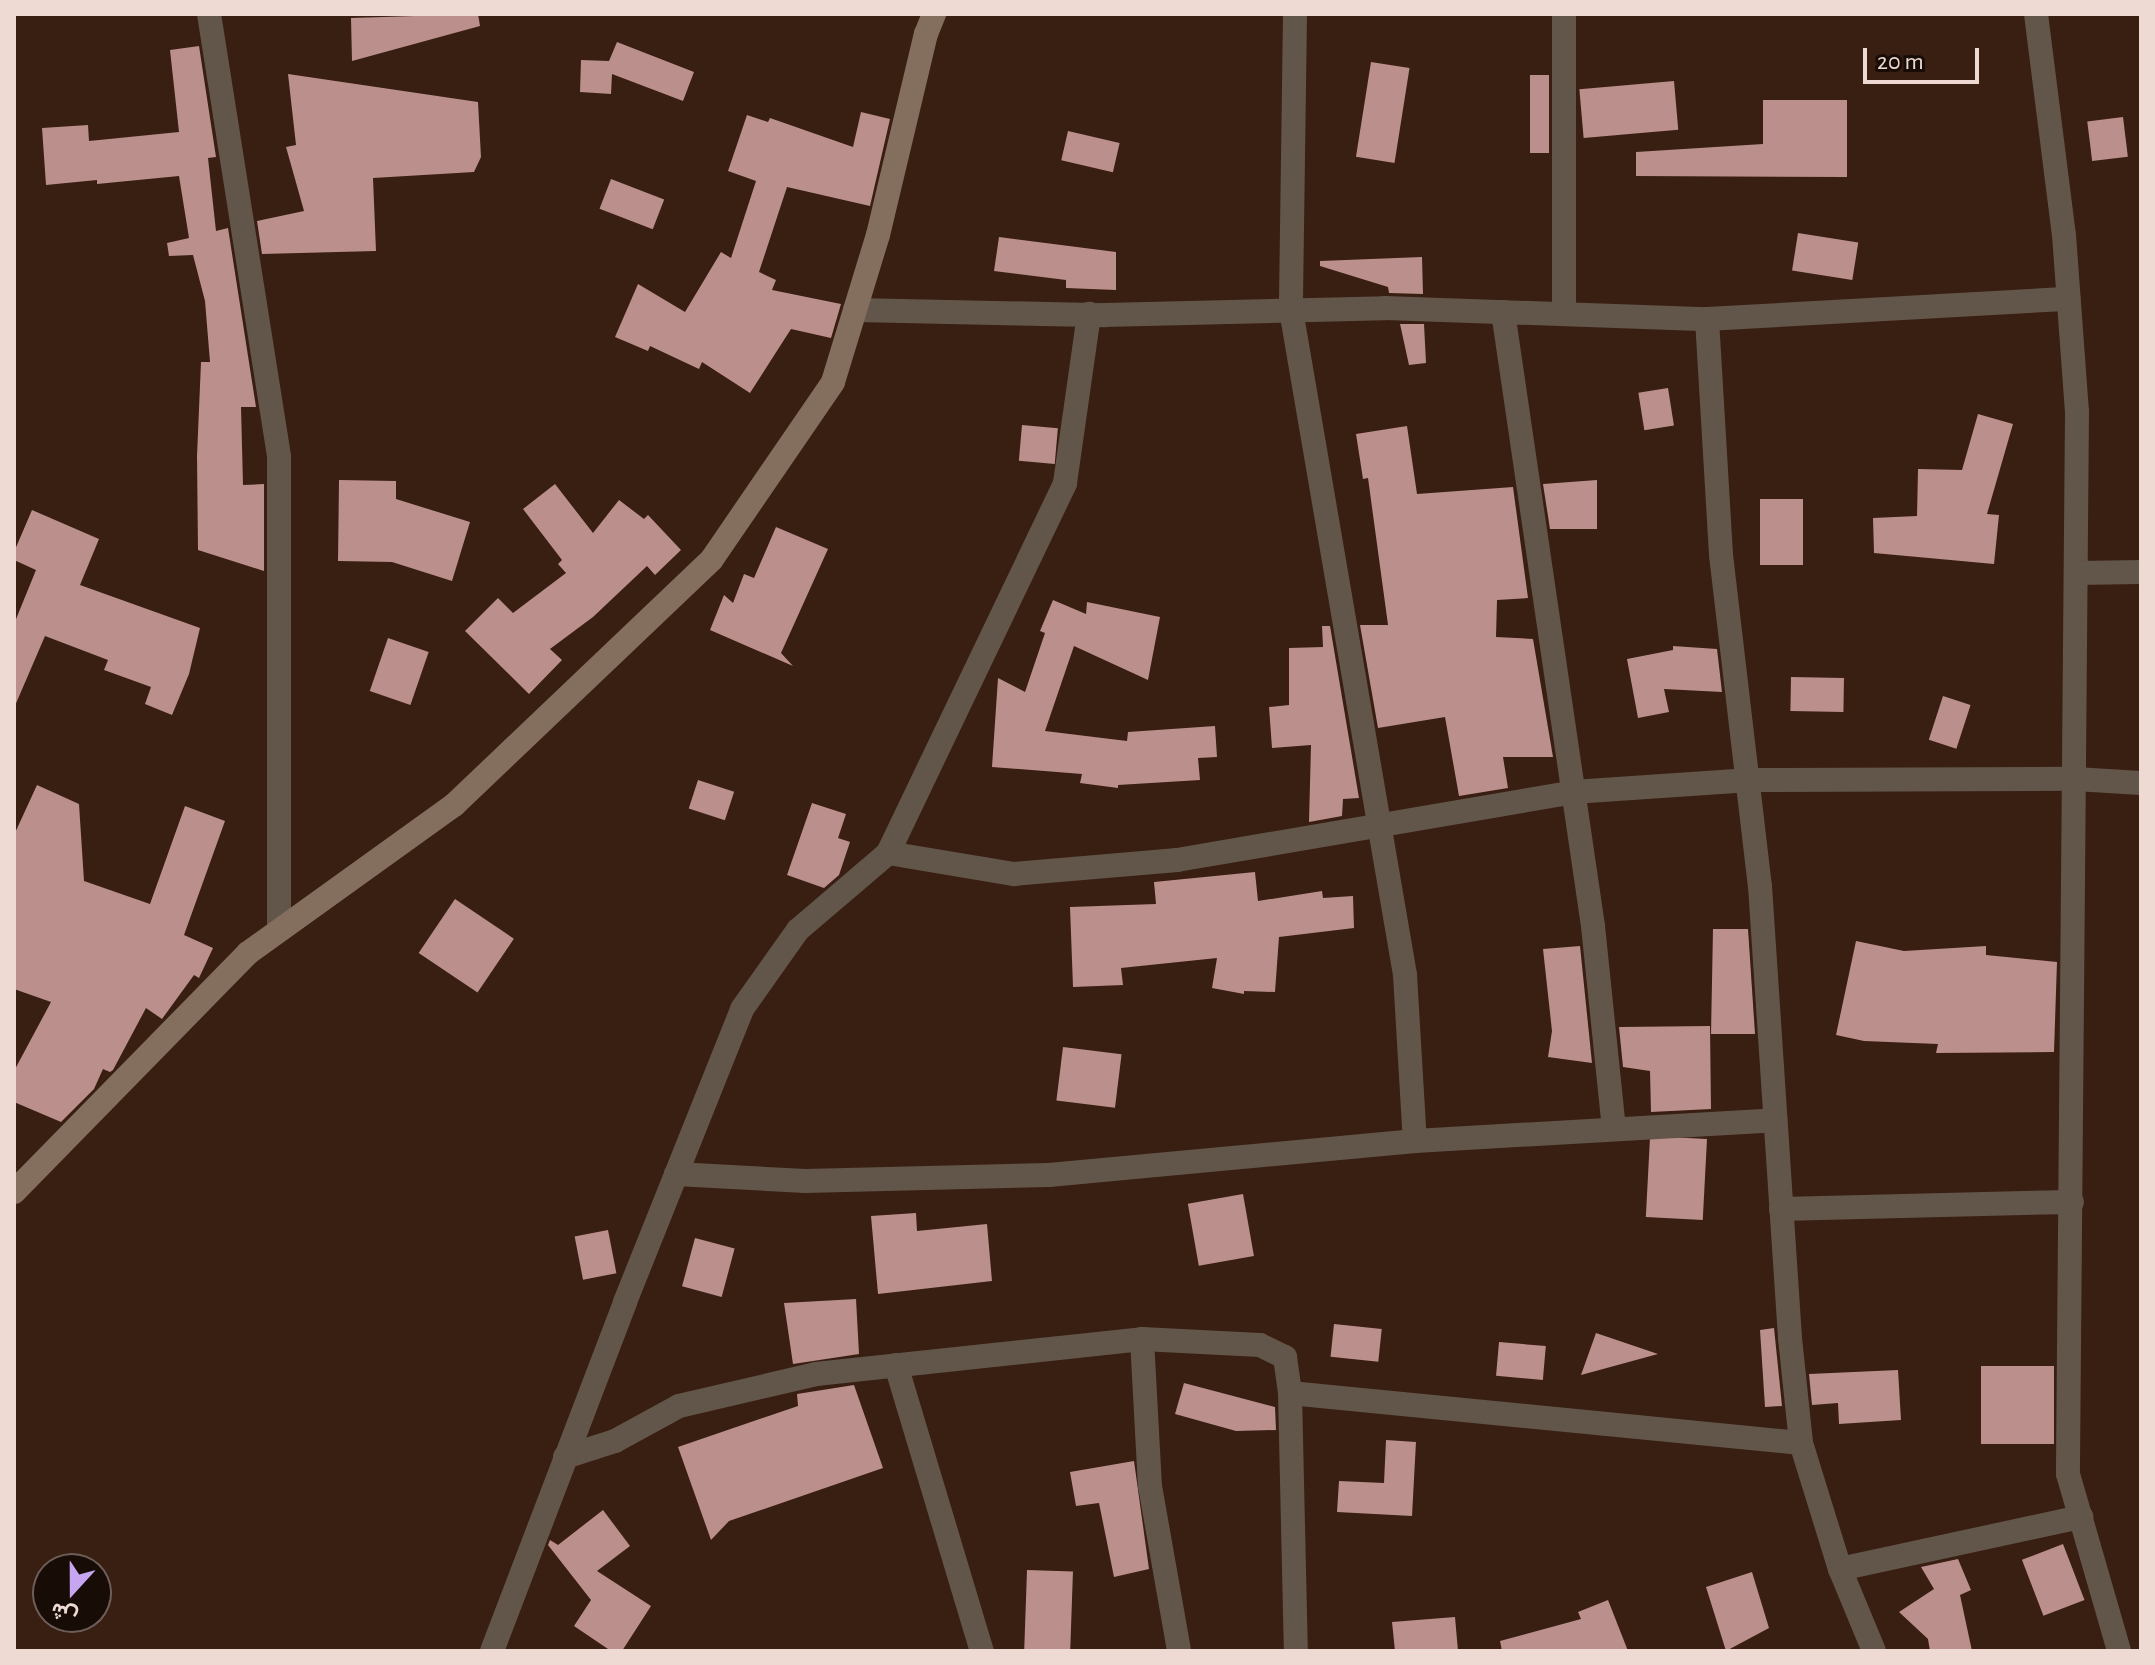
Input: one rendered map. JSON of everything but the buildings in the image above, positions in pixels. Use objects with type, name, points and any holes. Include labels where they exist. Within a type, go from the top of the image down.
[{"type":"street","points":[[209,14],[279,457],[279,930]]},
{"type":"street","points":[[14,1192],[248,953],[454,805],[712,559],[833,382],[878,235],[926,34],[934,14]]},
{"type":"street","points":[[1295,14],[1291,310],[1405,975],[1415,1141]]},
{"type":"street","points":[[1564,14],[1564,314]]},
{"type":"street","points":[[2036,14],[2068,299],[2077,412],[2068,1474],[2119,1651]]},
{"type":"street","points":[[855,310],[1089,314],[1385,308],[1707,319],[2068,299]]},
{"type":"street","points":[[1503,312],[1593,926],[1614,1129]]},
{"type":"street","points":[[492,1651],[742,1009],[798,930],[888,853],[1065,483],[1089,314]]},
{"type":"street","points":[[1707,319],[1721,555],[1760,886],[1781,1209],[1801,1443],[1840,1569],[1874,1651]]},
{"type":"street","points":[[2076,573],[2141,572]]},
{"type":"street","points":[[888,853],[1014,874],[1177,860],[1573,792],[1747,780],[2075,779],[2141,783]]},
{"type":"street","points":[[676,1174],[805,1181],[1049,1175],[1415,1141],[1775,1120]]},
{"type":"street","points":[[1781,1209],[2072,1202]]},
{"type":"street","points":[[565,1457],[615,1441],[679,1406],[816,1374],[1142,1339],[1260,1345],[1285,1357],[1290,1393],[1296,1651]]},
{"type":"street","points":[[1142,1339],[1150,1486],[1179,1651]]},
{"type":"street","points":[[896,1365],[982,1651]]},
{"type":"street","points":[[1290,1393],[1801,1443]]},
{"type":"street","points":[[1840,1569],[2081,1517]]}]
